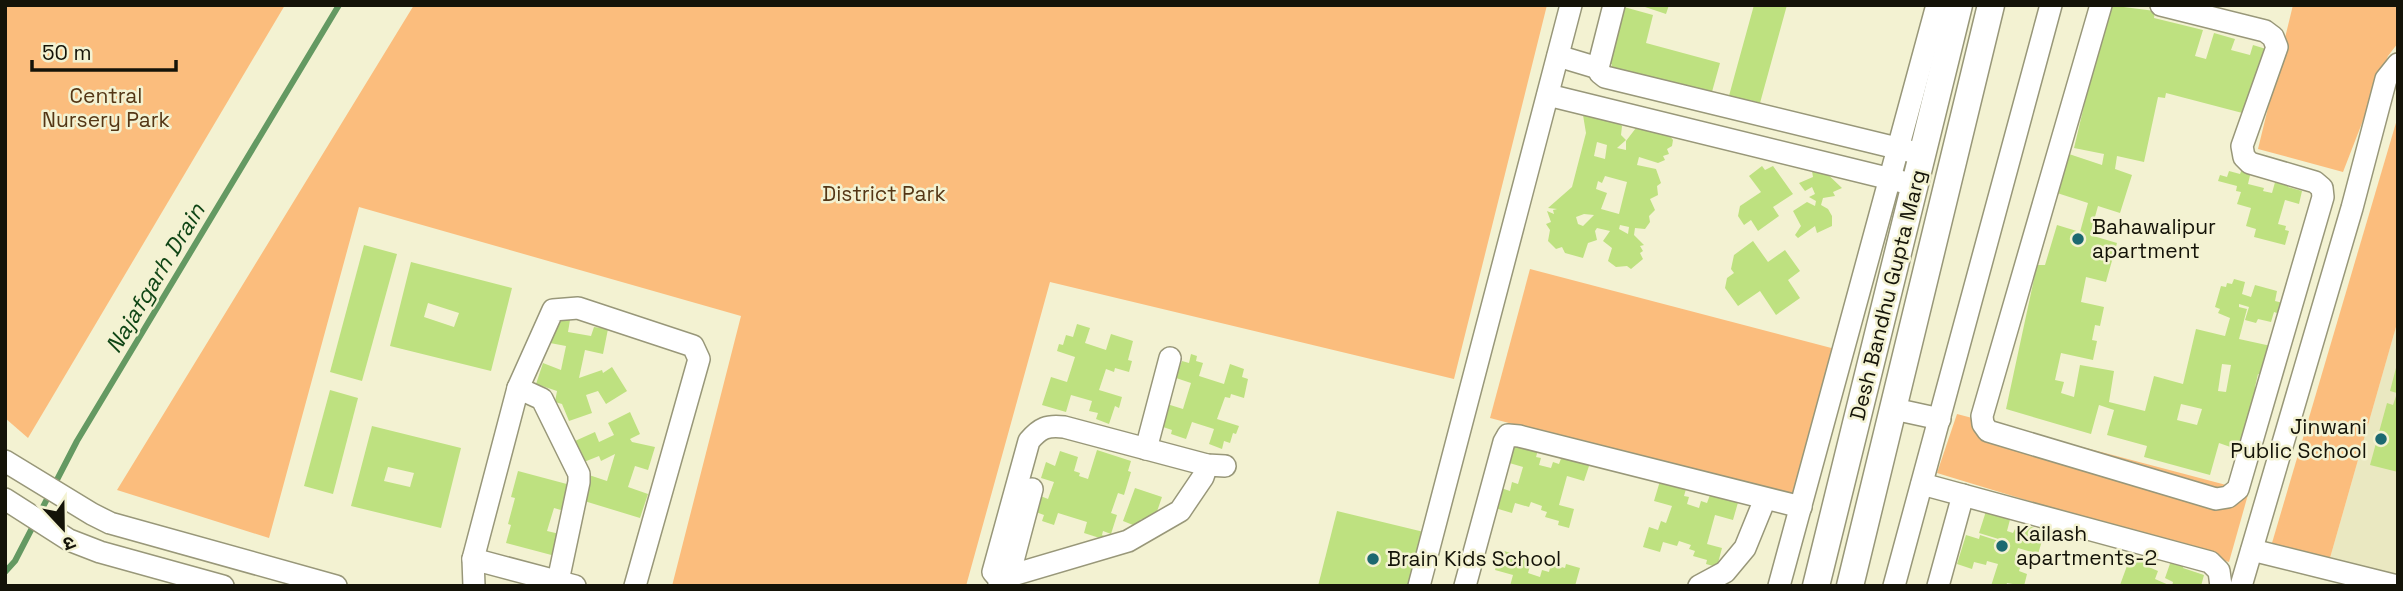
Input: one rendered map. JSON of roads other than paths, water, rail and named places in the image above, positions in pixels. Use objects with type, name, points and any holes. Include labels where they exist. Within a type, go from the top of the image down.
[{"type":"street","points":[[1419,586],[1571,5]]},
{"type":"street","points":[[1614,5],[1598,68],[1600,74],[1605,77],[1911,151],[1937,5]]},
{"type":"street","name":"Desh Bandhu Gupta Marg","points":[[1816,586],[1903,182],[1959,5]]},
{"type":"street","name":"Desh Bandhu Gupta Marg","points":[[1850,586],[1991,5]]},
{"type":"street","points":[[1894,586],[2051,5]]},
{"type":"street","points":[[2101,5],[1982,416],[1983,424],[1988,431],[2216,499],[2228,497],[2238,489],[2323,197],[2322,188],[2315,182],[2250,163],[2244,157],[2242,146],[2277,47],[2273,37],[2264,30],[2161,5]]},
{"type":"street","points":[[1558,57],[1598,68]]},
{"type":"street","points":[[2241,586],[2352,208],[2386,79],[2398,64]]},
{"type":"street","points":[[1548,95],[1903,182],[1801,506],[1779,586]]},
{"type":"street","points":[[474,586],[473,559],[518,388],[552,310],[578,307],[693,346],[699,359],[635,586]]},
{"type":"street","points":[[1146,449],[1170,358]]},
{"type":"street","points":[[473,559],[566,584],[579,474],[542,399],[518,388]]},
{"type":"street","points":[[1894,409],[1982,416]]},
{"type":"street","points":[[1048,425],[1216,466],[1203,477],[1180,510],[1128,541],[1002,580],[993,572],[1029,441],[1048,425]]},
{"type":"street","points":[[1465,586],[1508,435],[1801,506]]},
{"type":"street","points":[[8,464],[110,523],[336,586]]},
{"type":"street","points":[[1922,484],[2210,562],[2219,571],[2221,586]]},
{"type":"street","points":[[1002,580],[1032,489]]},
{"type":"street","points":[[1938,586],[1963,495]]},
{"type":"street","points":[[5,499],[69,540],[100,552],[223,586]]},
{"type":"street","points":[[1699,586],[1725,572],[1745,548],[1765,499]]},
{"type":"street","points":[[2252,550],[2397,586]]},
{"type":"waterway","name":"Najafgarh Drain","points":[[5,572],[15,561],[77,441],[339,5]]},
{"type":"place","name":"Bahawalipur apartment","points":[[2078,239]]},
{"type":"place","name":"Jinwani Public School","points":[[2381,439]]},
{"type":"place","name":"Kailash apartments-2","points":[[2002,546]]},
{"type":"place","name":"Brain Kids School","points":[[1373,559]]},
{"type":"park label","name":"Central Nursery Park","points":[[106,108]]},
{"type":"park label","name":"District Park","points":[[884,194]]}]
